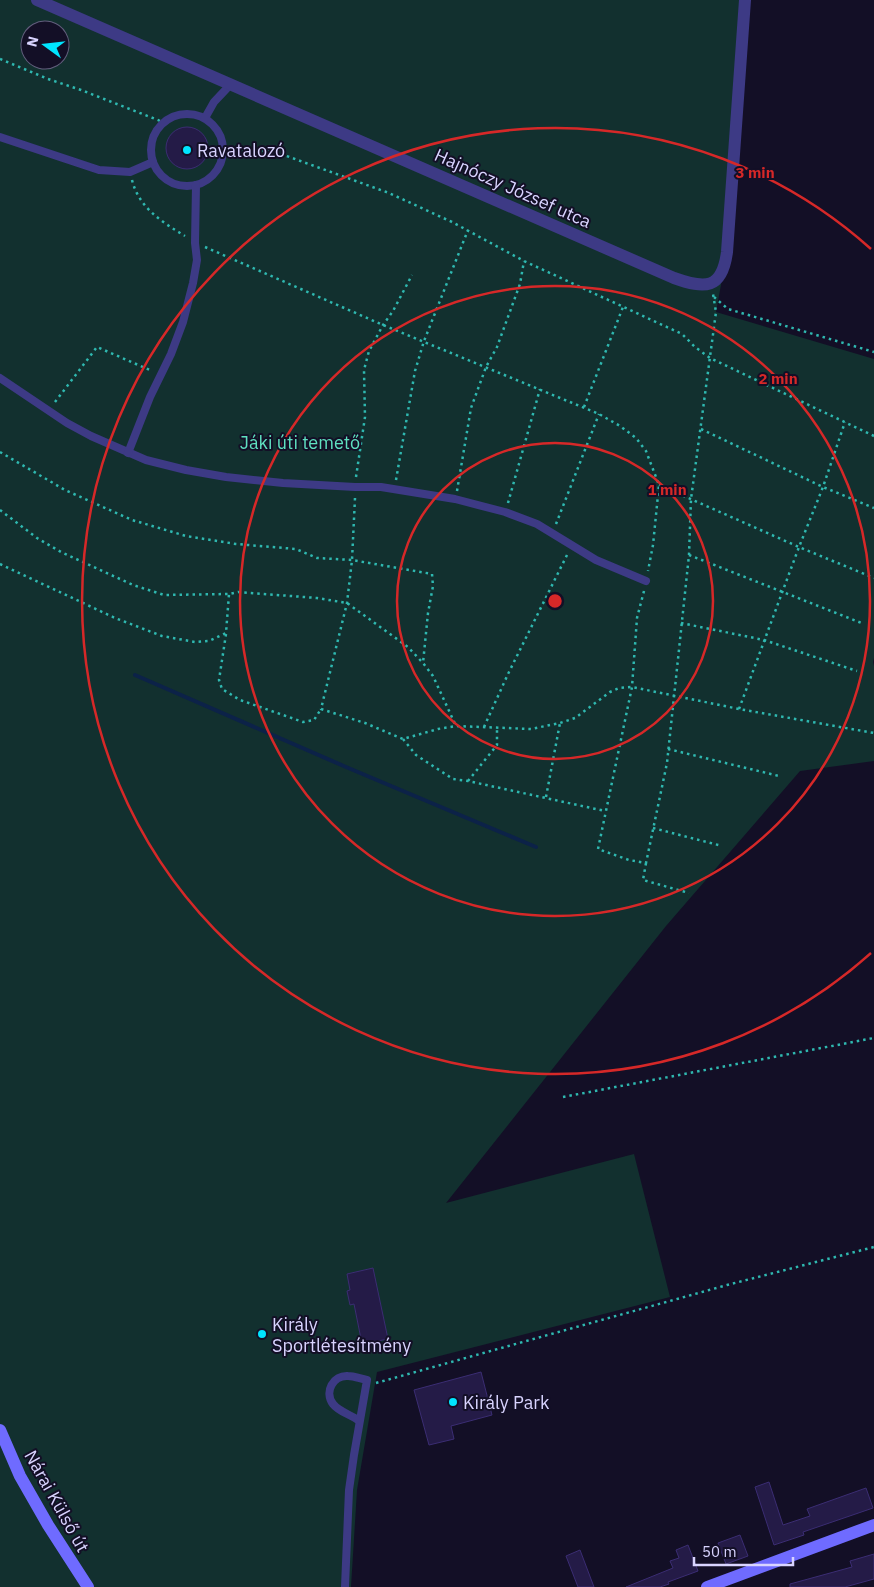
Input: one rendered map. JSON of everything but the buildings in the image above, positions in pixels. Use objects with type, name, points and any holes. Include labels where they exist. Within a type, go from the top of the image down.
[{"type":"street","name":"Hajnóczy József utca","points":[[37,0],[674,278],[712,291]]},
{"type":"street","points":[[712,291],[725,267],[727,252],[745,0]]},
{"type":"street","name":"Nárai Külső út","points":[[0,1430],[20,1476],[48,1525],[88,1587]]},
{"type":"street","points":[[708,1587],[874,1525]]},
{"type":"lane","points":[[205,118],[214,102],[231,84]]},
{"type":"lane","points":[[183,113],[205,118],[213,124],[223,142],[221,164],[215,173],[196,185],[183,186],[170,182],[160,174],[153,162],[151,148],[154,134],[163,122],[172,116],[183,113]]},
{"type":"lane","points":[[0,137],[98,170],[130,172],[153,162]]},
{"type":"lane","points":[[128,453],[183,322],[193,283],[197,260],[195,243],[196,185]]},
{"type":"lane","points":[[0,378],[48,412],[91,436],[146,460],[226,477],[283,483],[381,487],[455,498],[505,512],[538,524],[596,560],[646,581]]},
{"type":"lane","points":[[345,1587],[349,1490],[366,1383],[352,1376],[342,1376],[334,1382],[329,1392],[330,1398],[336,1407],[359,1421]]},
{"type":"path","points":[[0,59],[163,122]]},
{"type":"path","points":[[223,153],[270,150],[389,193],[468,230],[524,261],[682,334],[694,347],[710,358],[874,436]]},
{"type":"path","points":[[130,172],[134,187],[146,208],[160,221],[195,243],[382,325],[584,407],[620,426],[636,438],[646,451],[659,485],[653,545],[637,618],[632,687],[598,849],[629,860],[646,863]]},
{"type":"path","points":[[394,489],[415,371],[424,341],[468,230]]},
{"type":"path","points":[[455,498],[471,408],[486,367],[498,347],[520,284],[524,261]]},
{"type":"path","points":[[229,594],[220,680],[222,689],[240,700],[303,722],[314,720],[320,709],[347,603],[352,560],[355,487],[365,417],[364,370],[369,351],[382,325],[393,311],[412,275]]},
{"type":"path","points":[[712,291],[728,309],[874,352]]},
{"type":"path","points":[[689,893],[643,880],[668,749],[680,622],[689,555],[691,499],[716,312],[712,291]]},
{"type":"path","points":[[584,407],[623,307]]},
{"type":"path","points":[[48,412],[97,347],[160,374]]},
{"type":"path","points":[[505,512],[540,389]]},
{"type":"path","points":[[552,533],[599,414]]},
{"type":"path","points":[[739,709],[798,547],[824,487],[845,422]]},
{"type":"path","points":[[701,429],[824,487],[874,508]]},
{"type":"path","points":[[0,452],[65,490],[132,520],[186,536],[236,544],[296,549],[317,558],[352,560],[432,574],[433,586],[423,663]]},
{"type":"path","points":[[659,485],[798,547],[874,578]]},
{"type":"path","points":[[0,510],[30,533],[61,552],[133,585],[164,595],[229,594],[238,592],[317,598],[347,603],[408,647],[423,663],[434,676],[456,726]]},
{"type":"path","points":[[484,727],[572,545]]},
{"type":"path","points":[[689,555],[864,624]]},
{"type":"path","points":[[0,564],[115,618],[162,636],[195,642],[209,641],[226,633]]},
{"type":"path","points":[[680,622],[764,640],[858,671]]},
{"type":"path","points":[[403,739],[456,726],[531,729],[560,723],[575,718],[610,692],[619,688],[632,687],[739,709],[874,733]]},
{"type":"path","points":[[320,709],[357,720],[403,739],[416,755],[453,779],[606,810]]},
{"type":"path","points":[[546,797],[560,723]]},
{"type":"path","points":[[468,781],[497,745],[497,728]]},
{"type":"path","points":[[668,749],[779,776]]},
{"type":"path","points":[[653,828],[722,846]]},
{"type":"path","points":[[563,1097],[874,1038]]},
{"type":"path","points":[[366,1383],[874,1247]]},
{"type":"green space","name":"Jáki úti temető","points":[[0,0],[745,0],[727,252],[716,312],[874,359],[874,761],[800,771],[666,926],[446,1203],[634,1154],[670,1297],[377,1372],[357,1490],[351,1587],[0,1587]]},
{"type":"waterway","points":[[135,675],[536,847]]},
{"type":"place","name":"Ravatalozó","points":[[187,150]]},
{"type":"place","name":"Király Sportlétesítmény","points":[[262,1334]]},
{"type":"place","name":"Király Park","points":[[453,1402]]}]
